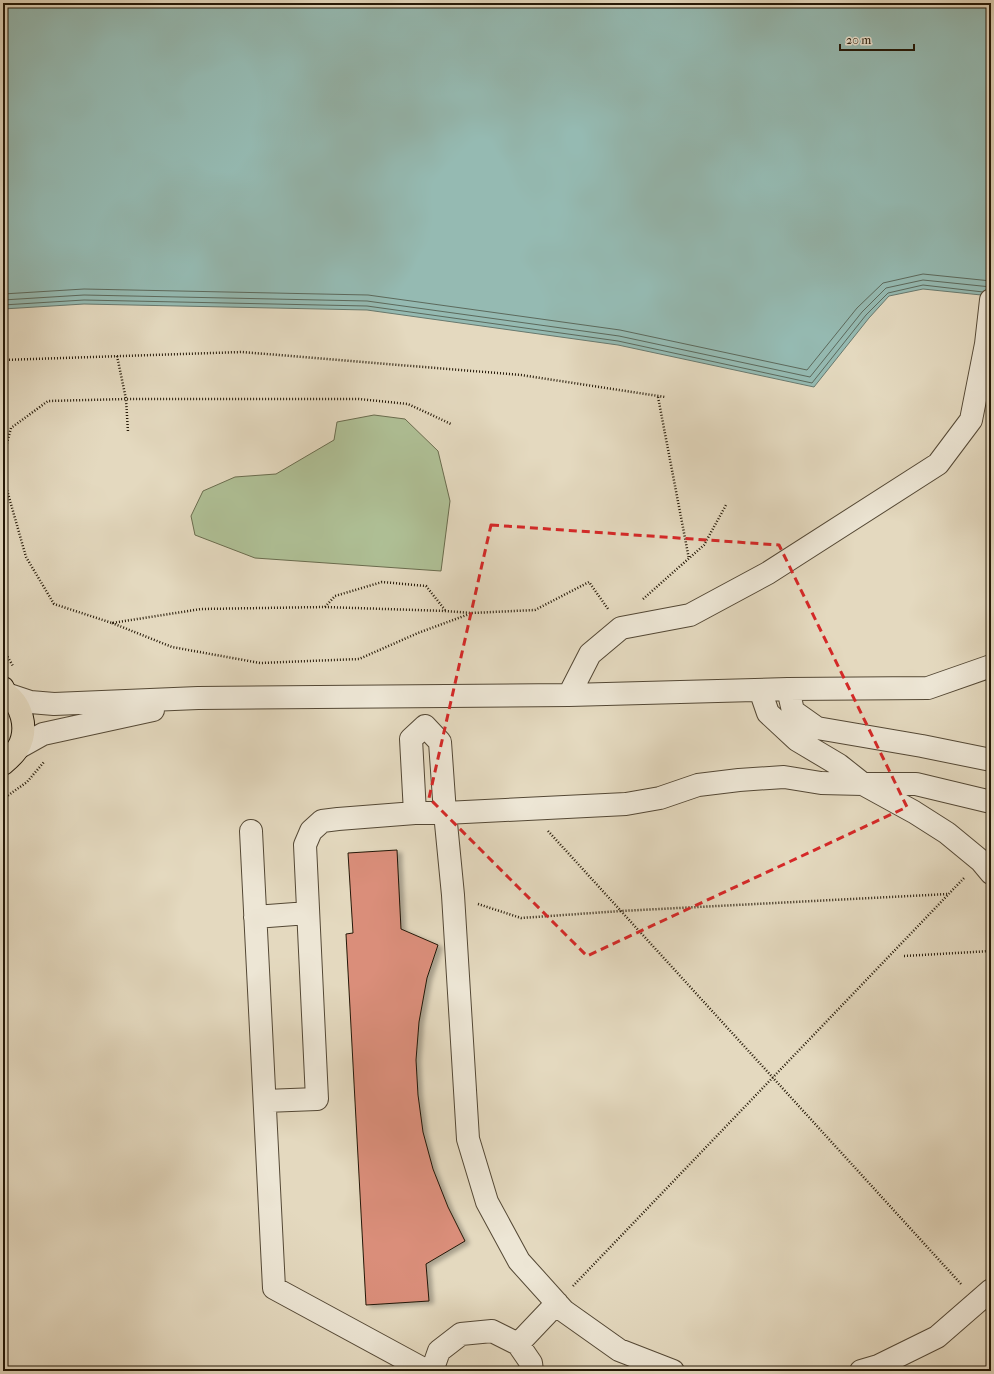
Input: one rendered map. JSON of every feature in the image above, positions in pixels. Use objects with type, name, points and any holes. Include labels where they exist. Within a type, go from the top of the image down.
[{"type":"main road","points":[[3,764],[18,748],[23,736],[24,725],[21,713],[15,702],[4,692]]},
{"type":"lane","points":[[569,695],[590,654],[621,628],[690,615],[768,573],[938,464],[972,420],[986,344],[991,300]]},
{"type":"lane","points":[[4,692],[30,702],[54,704],[198,698],[569,695],[788,689],[928,688],[991,666]]},
{"type":"lane","points":[[788,689],[793,711],[817,728],[922,746],[991,760]]},
{"type":"lane","points":[[760,690],[768,714],[798,740],[839,765],[863,784],[914,812],[947,833],[986,867]]},
{"type":"lane","points":[[424,696],[425,726],[440,742],[453,895],[468,1139],[487,1202],[519,1262],[564,1311],[619,1350],[673,1371]]},
{"type":"lane","points":[[18,748],[43,734],[142,713],[198,698]]},
{"type":"lane","points":[[415,813],[411,739],[425,726]]},
{"type":"lane","points":[[265,1101],[317,1099],[305,845],[311,831],[322,821],[338,818],[415,813],[445,813],[626,804],[660,798],[698,785],[784,777],[821,783],[916,784],[991,802]]},
{"type":"lane","points":[[251,831],[274,1288],[428,1371]]},
{"type":"lane","points":[[255,917],[308,913]]},
{"type":"lane","points":[[861,1371],[878,1366],[937,1337],[984,1296]]},
{"type":"lane","points":[[518,1344],[557,1303]]},
{"type":"lane","points":[[432,1371],[439,1351],[460,1334],[492,1331],[518,1344],[531,1362],[532,1371]]},
{"type":"path","points":[[3,360],[242,352],[521,375],[665,397]]},
{"type":"path","points":[[117,356],[126,399],[128,432]]},
{"type":"path","points":[[658,397],[689,559]]},
{"type":"path","points":[[3,458],[11,428],[48,401],[126,399],[359,399],[408,404],[451,424]]},
{"type":"path","points":[[3,476],[26,557],[54,604],[172,647],[260,663],[359,659],[418,633],[472,613]]},
{"type":"path","points":[[112,624],[201,608],[325,607],[446,610],[472,613],[535,610],[589,582],[621,628],[642,599],[689,559],[704,544],[726,506]]},
{"type":"path","points":[[325,607],[335,596],[382,582],[426,586],[446,610]]},
{"type":"path","points":[[3,649],[12,664],[17,668]]},
{"type":"path","points":[[3,799],[27,782],[47,760]]},
{"type":"path","points":[[528,809],[772,1077],[984,1296]]},
{"type":"path","points":[[557,1303],[948,894],[986,867]]},
{"type":"path","points":[[453,895],[521,918],[621,911],[948,894]]},
{"type":"path","points":[[904,956],[991,951]]},
{"type":"highlighted area","points":[[491,525],[779,545],[907,807],[587,956],[429,798]]},
{"type":"green space","points":[[374,415],[405,419],[438,451],[450,501],[441,571],[255,558],[195,535],[191,516],[203,491],[235,477],[276,474],[334,440],[337,422]]},
{"type":"water","points":[[3,3],[991,3],[991,296],[923,289],[889,296],[869,318],[814,387],[618,345],[367,310],[84,304],[3,309]]},
{"type":"building","points":[[397,850],[401,929],[438,945],[427,978],[419,1022],[416,1060],[418,1095],[423,1132],[433,1169],[448,1207],[465,1241],[426,1264],[429,1301],[366,1305],[346,934],[353,933],[348,853]]}]
